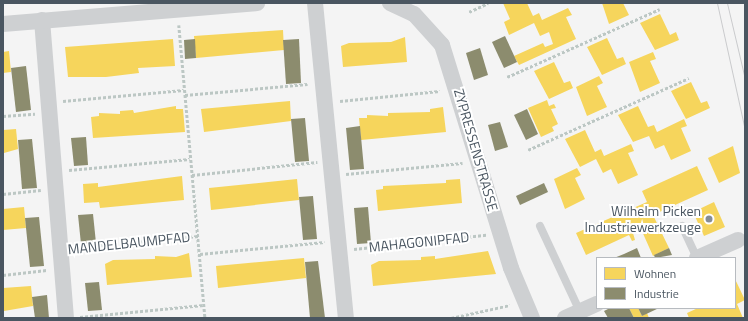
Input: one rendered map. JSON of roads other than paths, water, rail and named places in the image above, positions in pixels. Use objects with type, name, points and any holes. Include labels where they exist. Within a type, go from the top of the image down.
[{"type":"street","points":[[3,24],[257,3]]},
{"type":"street","points":[[315,3],[321,83],[337,246],[346,318]]},
{"type":"street","name":"ZYPRESSENSTRASSE","points":[[396,4],[433,33],[458,90],[500,234],[524,302],[532,318]]},
{"type":"street","name":"MANDELBAUMPFAD","points":[[42,20],[60,249],[71,318]]},
{"type":"street","points":[[699,257],[738,240]]},
{"type":"street","points":[[576,316],[596,305]]},
{"type":"lane","points":[[540,226],[576,316]]},
{"type":"lane","points":[[682,226],[697,257]]},
{"type":"tram line","points":[[717,3],[745,130]]},
{"type":"tram line","points":[[727,3],[745,79]]},
{"type":"place","name":"Wilhelm Picken Industriewerkzeuge","points":[[709,219]]}]
